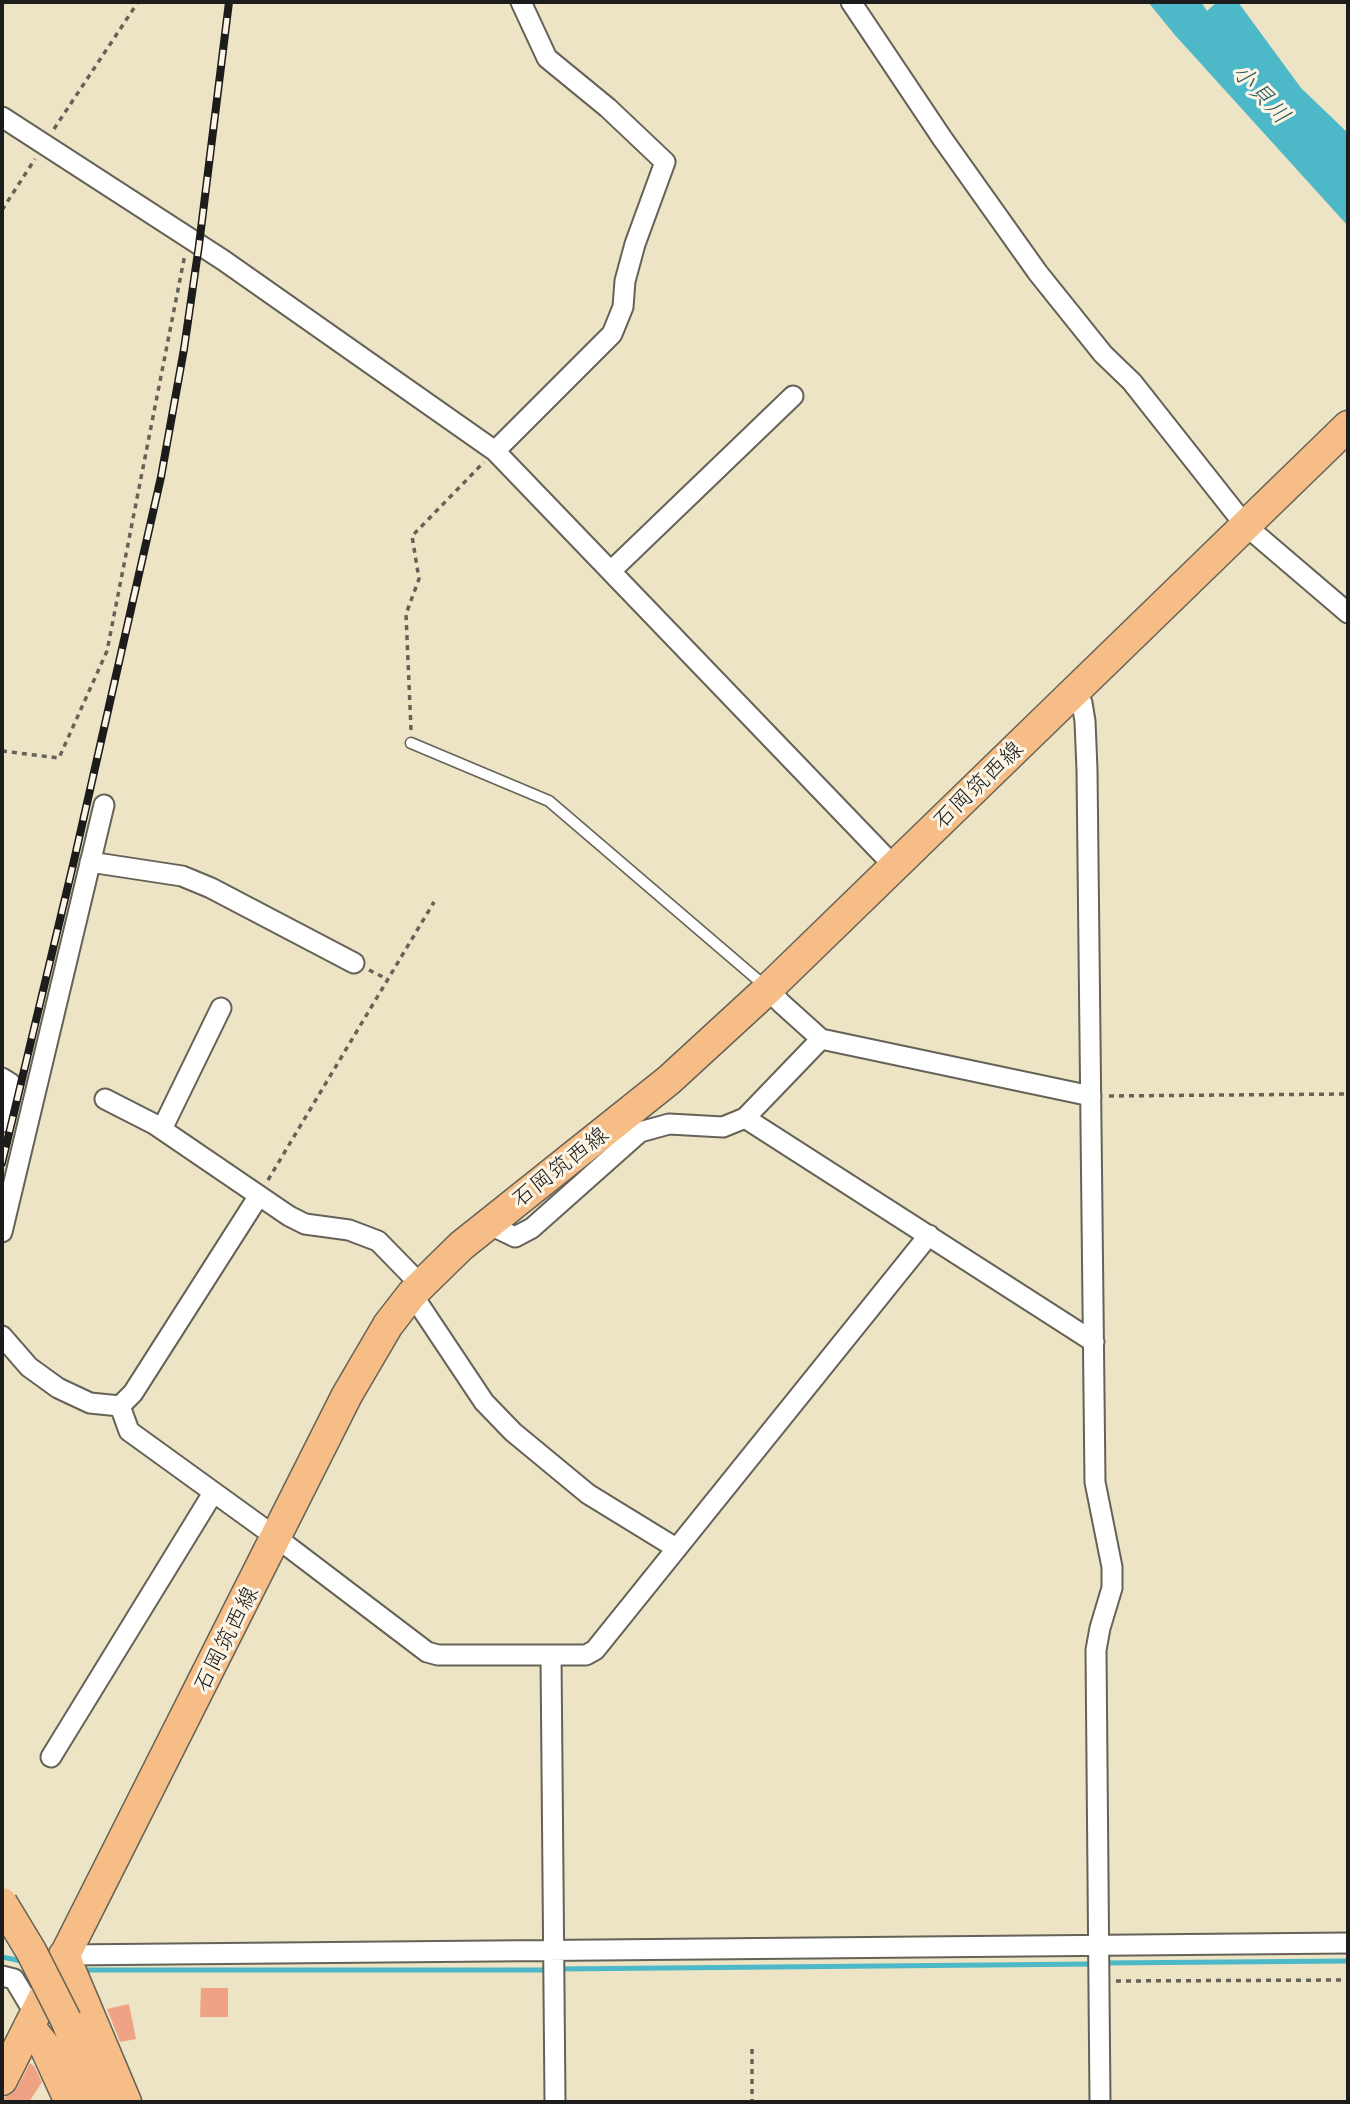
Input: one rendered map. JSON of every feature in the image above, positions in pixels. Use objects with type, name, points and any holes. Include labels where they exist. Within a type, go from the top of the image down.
[{"type":"main road","name":"石岡筑西線","points":[[2,2080],[367,1359],[388,1325],[416,1289],[488,1224],[669,1080],[768,989],[1348,426]]},
{"type":"main road","points":[[2,1903],[31,1951],[66,2020],[99,2102]]},
{"type":"main road","points":[[64,1955],[127,2102]]},
{"type":"main road","points":[[32,2020],[70,2102]]},
{"type":"street","points":[[495,451],[612,334],[623,307],[625,281],[635,244],[665,162],[608,108],[547,58],[521,2]]},
{"type":"street","points":[[851,2],[942,138],[1038,273],[1103,354],[1132,382],[1245,525],[1348,613]]},
{"type":"street","points":[[2,117],[188,237],[495,451],[894,866]]},
{"type":"street","points":[[611,570],[793,396]]},
{"type":"street","points":[[1076,689],[1085,721],[1087,770],[1095,1482],[1112,1567],[1112,1588],[1096,1650],[1100,2102]]},
{"type":"street","points":[[2,1232],[104,805]]},
{"type":"street","points":[[90,862],[183,876],[354,963]]},
{"type":"street","points":[[768,989],[821,1039],[1091,1096]]},
{"type":"street","points":[[162,1129],[221,1008]]},
{"type":"street","points":[[488,1224],[515,1237],[533,1228],[640,1132],[669,1124],[723,1127],[745,1118],[821,1039]]},
{"type":"street","points":[[2,1078],[10,1083],[2,1122]]},
{"type":"street","points":[[105,1099],[162,1129],[258,1197],[305,1224],[349,1230],[378,1241],[416,1289],[484,1402],[513,1432],[588,1494],[676,1548]]},
{"type":"street","points":[[745,1118],[1094,1342]]},
{"type":"street","points":[[120,1406],[133,1393],[258,1197]]},
{"type":"street","points":[[120,1406],[129,1431],[277,1538],[426,1652],[438,1655],[586,1655],[595,1650],[929,1235]]},
{"type":"street","points":[[2,1336],[29,1367],[58,1388],[90,1403],[120,1406]]},
{"type":"street","points":[[51,1758],[213,1493]]},
{"type":"street","points":[[551,1655],[555,2102]]},
{"type":"street","points":[[64,1955],[555,1963],[1098,1963],[1348,1943]]},
{"type":"street","points":[[2,1976],[14,1979],[32,2020]]},
{"type":"lane","points":[[411,743],[549,801],[768,989]]},
{"type":"path","points":[[2,210],[138,2]]},
{"type":"path","points":[[2,751],[59,758],[107,651],[188,237]]},
{"type":"path","points":[[411,743],[406,614],[419,579],[412,536],[495,451]]},
{"type":"path","points":[[258,1197],[433,902]]},
{"type":"path","points":[[1091,1096],[1348,1094]]},
{"type":"path","points":[[1098,1963],[1348,1980]]},
{"type":"path","points":[[752,2049],[752,2102]]},
{"type":"water","name":"小貝川","points":[[1148,2],[1201,2],[1207,11],[1217,2],[1238,2],[1301,88],[1348,133],[1348,226],[1174,34]]},
{"type":"building","points":[[201,1988],[228,1988],[228,2017],[200,2017]]},
{"type":"building","points":[[129,2004],[136,2039],[120,2042],[107,2009]]},
{"type":"building","points":[[30,2063],[42,2082],[29,2102],[2,2102],[17,2088]]},
{"type":"waterway","points":[[2,1957],[26,1962]]},
{"type":"waterway","points":[[1104,1963],[1348,1961]]},
{"type":"waterway","points":[[558,1969],[1094,1964]]},
{"type":"waterway","points":[[82,1970],[548,1970]]},
{"type":"railway","points":[[2,1163],[161,477],[199,245],[229,2]]}]
